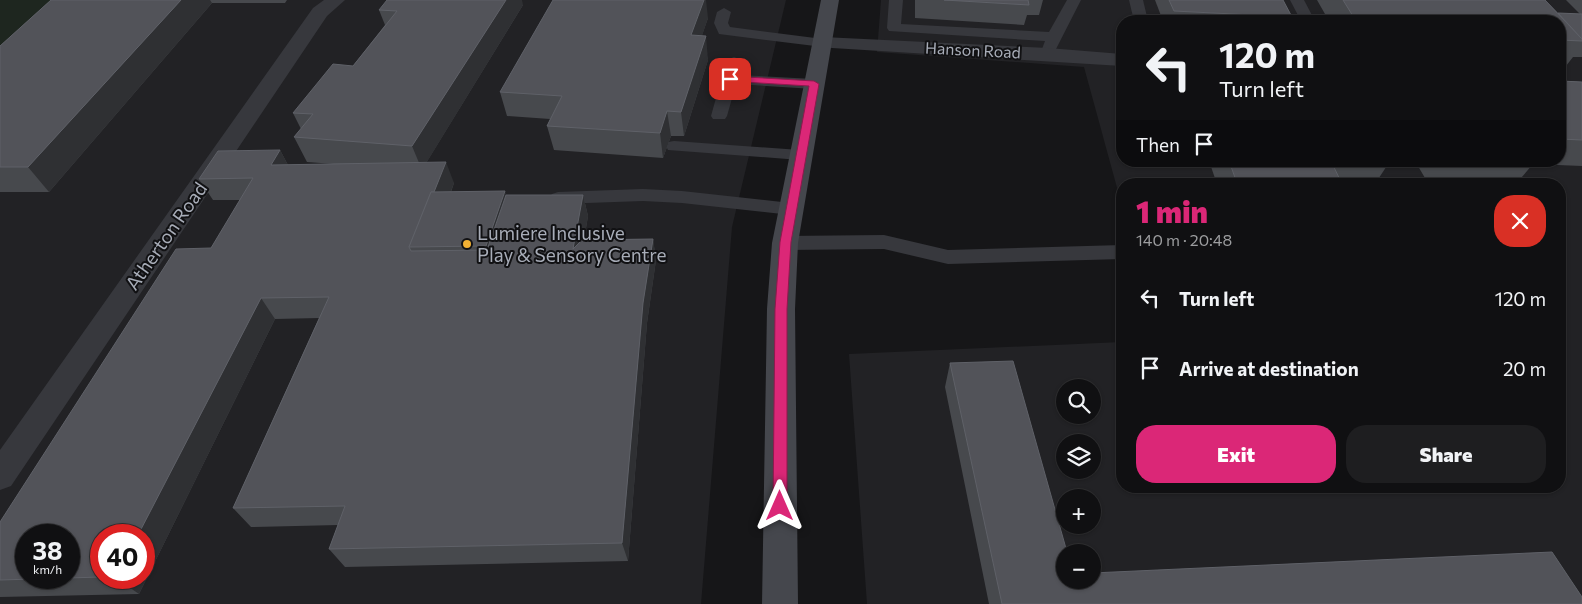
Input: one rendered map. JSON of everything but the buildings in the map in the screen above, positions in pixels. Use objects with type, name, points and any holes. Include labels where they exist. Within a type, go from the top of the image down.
[{"type":"street","name":"Atherton Road","points":[[0,476],[320,12],[336,0]]},
{"type":"street","points":[[780,604],[781,309],[785,242],[830,0]]},
{"type":"street","name":"Hanson Road","points":[[823,43],[1050,45],[1116,59]]},
{"type":"lane","points":[[896,0],[894,28],[1050,45],[1074,0]]},
{"type":"lane","points":[[1136,0],[1140,15]]},
{"type":"lane","points":[[1297,0],[1305,15]]},
{"type":"lane","points":[[724,12],[721,23],[724,31],[823,43]]},
{"type":"lane","points":[[719,116],[734,62]]},
{"type":"lane","points":[[730,79],[814,84]]},
{"type":"lane","points":[[674,146],[800,155]]},
{"type":"lane","points":[[558,198],[653,196],[739,202],[791,209]]},
{"type":"lane","points":[[785,242],[884,242],[948,257],[1116,252]]},
{"type":"shaded area","points":[[0,0],[84,0],[0,78]]},
{"type":"shaded area","points":[[84,0],[786,0],[732,227],[701,604],[0,604],[0,78]]},
{"type":"shaded area","points":[[881,0],[1582,0],[1582,604],[867,604],[849,354],[1116,342],[1116,493],[1566,493],[1566,178],[1116,178],[1116,184],[1084,67],[877,52]]},
{"type":"place","name":"Lumiere Inclusive Play & Sensory Centre","points":[[467,244]]},
{"type":"route","points":[[730,79],[814,84],[785,242],[781,309],[780,506]]}]
